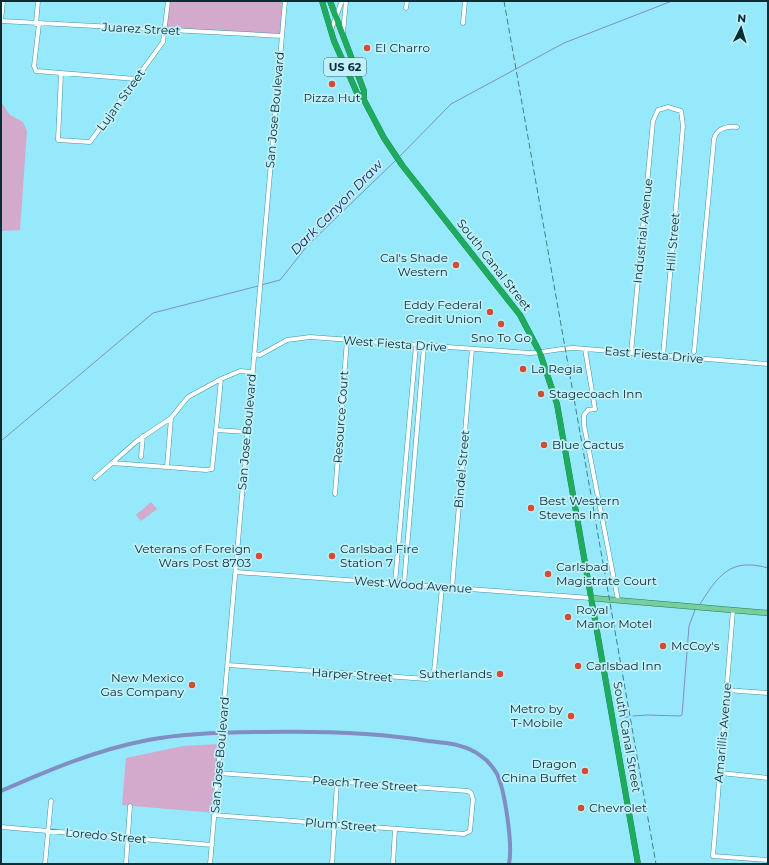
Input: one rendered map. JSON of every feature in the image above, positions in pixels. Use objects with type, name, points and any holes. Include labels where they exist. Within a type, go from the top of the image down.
[{"type":"highway","name":"South Canal Street","points":[[322,1],[331,30],[357,93],[364,100],[376,124],[393,152],[427,198],[514,307],[540,353],[556,404],[638,864]]},
{"type":"highway","name":"South Canal Street","points":[[330,1],[364,91],[364,100]]},
{"type":"main road","points":[[591,598],[768,613]]},
{"type":"street","points":[[1,21],[3,1]]},
{"type":"street","points":[[38,1],[35,70],[61,74],[136,79]]},
{"type":"street","name":"Lujan Street","points":[[61,74],[58,140],[90,142],[163,42],[168,1]]},
{"type":"street","name":"San Jose Boulevard","points":[[210,864],[285,1]]},
{"type":"street","points":[[331,30],[342,1]]},
{"type":"street","points":[[342,36],[346,1]]},
{"type":"street","points":[[406,8],[407,1]]},
{"type":"street","points":[[463,23],[465,1]]},
{"type":"street","name":"Juarez Street","points":[[1,21],[282,36]]},
{"type":"street","name":"Hill Street","points":[[658,110],[668,107],[679,110],[682,114],[683,128],[663,356]]},
{"type":"street","name":"Industrial Avenue","points":[[631,353],[652,124],[655,113],[658,110]]},
{"type":"street","points":[[694,352],[714,139],[720,130],[730,126],[737,127]]},
{"type":"street","name":"West Fiesta Drive","points":[[254,354],[260,355],[279,343],[294,338],[347,340],[540,353]]},
{"type":"street","name":"Resource Court","points":[[335,494],[347,340]]},
{"type":"street","points":[[394,584],[416,345]]},
{"type":"street","points":[[404,584],[424,346]]},
{"type":"street","name":"East Fiesta Drive","points":[[540,353],[557,348],[585,349],[768,364]]},
{"type":"street","name":"Bindel Street","points":[[452,588],[472,349]]},
{"type":"street","points":[[585,349],[595,409],[588,410],[584,415],[584,425],[618,600]]},
{"type":"street","points":[[95,478],[143,436],[171,418],[188,397],[221,379],[240,371],[252,372]]},
{"type":"street","points":[[112,462],[206,470],[212,469],[221,379]]},
{"type":"street","points":[[167,467],[171,418]]},
{"type":"street","points":[[216,430],[247,432]]},
{"type":"street","points":[[141,457],[143,436]]},
{"type":"street","name":"West Wood Avenue","points":[[236,572],[591,598]]},
{"type":"street","name":"Harper Street","points":[[228,665],[424,680],[432,676],[434,672],[442,587]]},
{"type":"street","name":"Amarillis Avenue","points":[[733,610],[713,856],[768,860]]},
{"type":"street","points":[[726,690],[768,693]]},
{"type":"street","name":"Peach Tree Street","points":[[218,773],[468,791],[471,793],[473,799],[470,828],[468,832]]},
{"type":"street","points":[[720,773],[768,778]]},
{"type":"street","points":[[332,864],[337,782]]},
{"type":"street","points":[[45,864],[51,801]]},
{"type":"street","points":[[126,864],[130,806]]},
{"type":"street","name":"Plum Street","points":[[214,815],[464,834],[468,832]]},
{"type":"street","name":"Loredo Street","points":[[1,827],[212,845]]},
{"type":"street","points":[[393,864],[395,829]]},
{"type":"shaded area","points":[[168,1],[285,1],[282,36],[165,30]]},
{"type":"shaded area","points":[[1,102],[10,115],[23,122],[27,131],[20,230],[1,231]]},
{"type":"shaded area","points":[[151,502],[157,509],[141,521],[136,515]]},
{"type":"shaded area","points":[[221,744],[215,813],[122,805],[126,758],[183,746]]},
{"type":"waterway","name":"Dark Canyon Draw","points":[[400,156],[451,104],[564,43],[672,1]]},
{"type":"waterway","name":"Dark Canyon Draw","points":[[261,285],[280,280],[308,245],[396,160]]},
{"type":"waterway","name":"Dark Canyon Draw","points":[[1,441],[153,313],[258,286]]},
{"type":"waterway","points":[[700,604],[719,577],[726,571],[744,565],[755,565],[768,568]]},
{"type":"waterway","points":[[633,716],[682,715],[689,626],[695,610]]},
{"type":"waterway","points":[[1,791],[55,768],[110,749],[148,740],[177,736],[235,732],[326,732],[366,734],[449,743],[475,752],[488,762],[497,774],[503,793],[508,818],[510,844],[509,864]]},
{"type":"railway","points":[[504,1],[656,864]]},
{"type":"place","name":"El Charro","points":[[367,48]]},
{"type":"place","name":"Pizza Hut","points":[[332,84]]},
{"type":"place","name":"Cal's Shade Western","points":[[456,265]]},
{"type":"place","name":"Eddy Federal Credit Union","points":[[490,312]]},
{"type":"place","name":"Sno To Go","points":[[501,324]]},
{"type":"place","name":"La Regia","points":[[523,369]]},
{"type":"place","name":"Stagecoach Inn","points":[[541,394]]},
{"type":"place","name":"Blue Cactus","points":[[544,445]]},
{"type":"place","name":"Best Western Stevens Inn","points":[[531,508]]},
{"type":"place","name":"Veterans of Foreign Wars Post 8703","points":[[259,556]]},
{"type":"place","name":"Carlsbad Fire Station 7","points":[[332,556]]},
{"type":"place","name":"Carlsbad Magistrate Court","points":[[548,574]]},
{"type":"place","name":"Royal Manor Motel","points":[[568,617]]},
{"type":"place","name":"McCoy's","points":[[663,646]]},
{"type":"place","name":"Carlsbad Inn","points":[[578,666]]},
{"type":"place","name":"Sutherlands","points":[[500,674]]},
{"type":"place","name":"New Mexico Gas Company","points":[[192,685]]},
{"type":"place","name":"Metro by T-Mobile","points":[[571,716]]},
{"type":"place","name":"Dragon China Buffet","points":[[585,771]]},
{"type":"place","name":"Chevrolet","points":[[581,808]]}]
